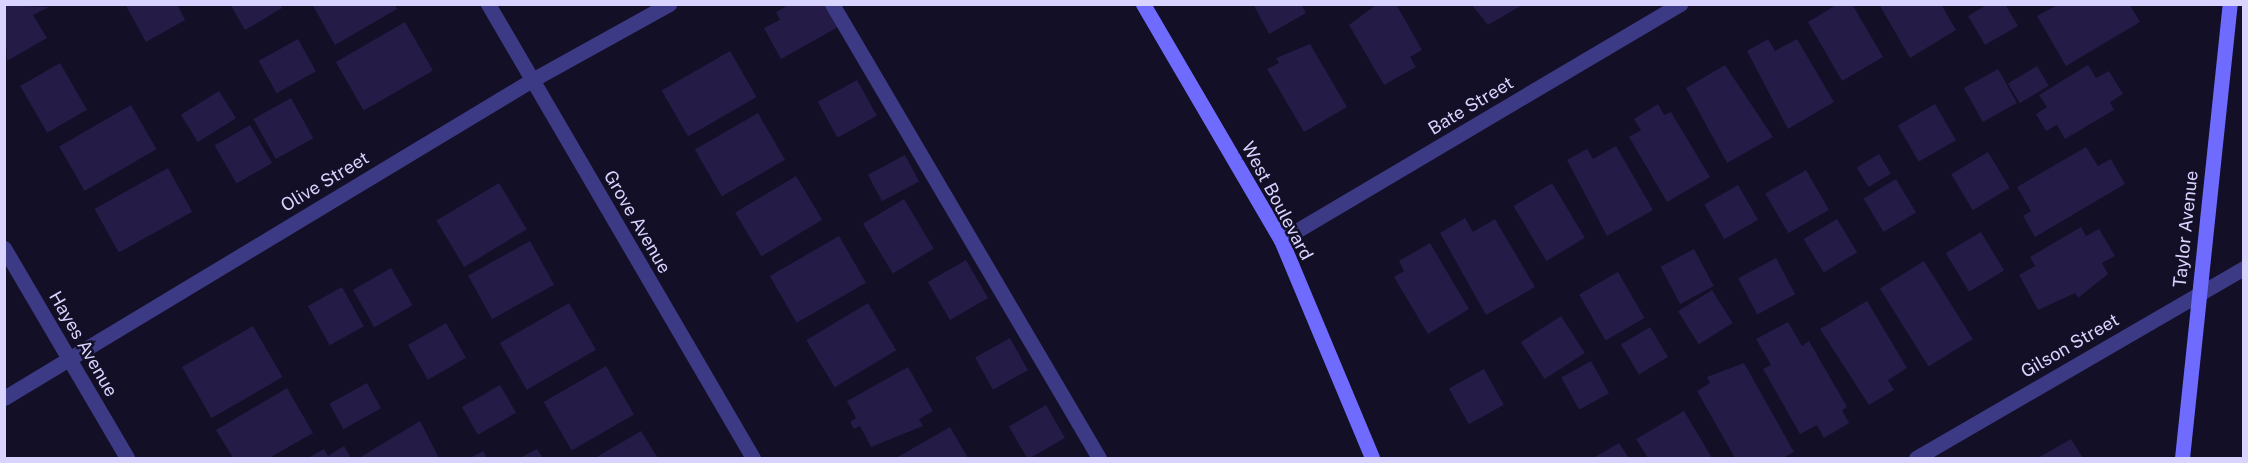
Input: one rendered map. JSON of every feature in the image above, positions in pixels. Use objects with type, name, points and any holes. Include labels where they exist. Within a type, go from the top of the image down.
[{"type":"street","name":"Grove Avenue","points":[[488,4],[753,459]]},
{"type":"street","name":"Olive Street","points":[[4,398],[532,80],[669,4]]},
{"type":"street","points":[[832,4],[1099,459]]},
{"type":"street","name":"West Boulevard","points":[[1143,4],[1281,240],[1372,459]]},
{"type":"street","name":"Bate Street","points":[[1281,240],[1680,4]]},
{"type":"street","name":"Taylor Avenue","points":[[2182,459],[2230,4]]},
{"type":"street","name":"Hayes Avenue","points":[[4,248],[127,459]]},
{"type":"street","name":"Gilson Street","points":[[1916,459],[2244,268]]},
{"type":"building","points":[[125,4],[177,4],[185,20],[146,42]]},
{"type":"building","points":[[230,4],[280,4],[282,8],[245,30]]},
{"type":"building","points":[[312,4],[395,4],[397,9],[335,45]]},
{"type":"building","points":[[790,4],[826,4],[838,27],[781,59],[764,28],[780,20],[776,12]]},
{"type":"building","points":[[1253,4],[1301,4],[1306,13],[1269,34]]},
{"type":"building","points":[[1377,4],[1396,4],[1422,50],[1410,57],[1416,67],[1384,85],[1349,25]]},
{"type":"building","points":[[1471,4],[1524,4],[1488,25]]},
{"type":"building","points":[[1838,4],[1852,4],[1883,57],[1842,81],[1808,22]]},
{"type":"building","points":[[1879,4],[1941,4],[1956,30],[1910,58]]},
{"type":"building","points":[[1988,4],[2005,4],[2018,26],[1985,45],[1968,16]]},
{"type":"building","points":[[4,5],[49,7],[33,15],[47,38],[7,61]]},
{"type":"building","points":[[2057,5],[2130,5],[2140,22],[2066,66],[2037,16]]},
{"type":"building","points":[[405,22],[433,70],[364,110],[336,62]]},
{"type":"building","points":[[298,39],[316,71],[277,93],[259,61]]},
{"type":"building","points":[[1768,39],[1775,51],[1797,39],[1834,102],[1788,129],[1747,51]]},
{"type":"building","points":[[1310,44],[1347,107],[1304,132],[1267,69],[1279,63],[1276,58]]},
{"type":"building","points":[[730,51],[756,97],[688,136],[662,90]]},
{"type":"building","points":[[60,63],[87,110],[47,133],[20,86]]},
{"type":"building","points":[[1725,65],[1773,137],[1727,163],[1686,88]]},
{"type":"building","points":[[2088,65],[2096,78],[2109,71],[2123,94],[2110,102],[2114,110],[2065,139],[2057,125],[2046,131],[2036,114],[2047,107],[2039,95]]},
{"type":"building","points":[[2037,66],[2049,86],[2020,103],[2008,84]]},
{"type":"building","points":[[1998,69],[2017,103],[1983,122],[1964,88]]},
{"type":"building","points":[[857,80],[877,116],[838,138],[818,102]]},
{"type":"building","points":[[219,91],[236,118],[198,142],[181,115]]},
{"type":"building","points":[[291,98],[313,138],[276,159],[253,119]]},
{"type":"building","points":[[1658,104],[1664,115],[1671,112],[1710,177],[1667,202],[1629,137],[1641,130],[1634,119]]},
{"type":"building","points":[[1935,104],[1956,140],[1919,162],[1898,126]]},
{"type":"building","points":[[131,105],[156,149],[85,191],[59,146]]},
{"type":"building","points":[[758,113],[785,160],[722,196],[695,150]]},
{"type":"building","points":[[250,125],[272,163],[236,184],[214,146]]},
{"type":"building","points":[[1616,146],[1653,210],[1607,236],[1567,160],[1587,149],[1593,159]]},
{"type":"building","points":[[2086,147],[2098,166],[2111,159],[2125,184],[2035,237],[2023,216],[2031,211],[2017,187]]},
{"type":"building","points":[[1988,152],[2010,188],[1973,210],[1951,174]]},
{"type":"building","points":[[1879,154],[1891,174],[1869,187],[1857,167]]},
{"type":"building","points":[[905,155],[919,181],[882,201],[868,175]]},
{"type":"building","points":[[168,168],[192,212],[119,252],[95,209]]},
{"type":"building","points":[[1806,170],[1829,210],[1788,233],[1765,194]]},
{"type":"building","points":[[796,176],[822,220],[761,256],[735,213]]},
{"type":"building","points":[[1896,179],[1916,212],[1884,232],[1863,199]]},
{"type":"building","points":[[499,183],[527,229],[464,267],[436,221]]},
{"type":"building","points":[[1552,183],[1585,238],[1546,261],[1513,206]]},
{"type":"building","points":[[1738,185],[1758,220],[1724,239],[1704,204]]},
{"type":"building","points":[[904,199],[934,249],[893,273],[863,224]]},
{"type":"building","points":[[1465,218],[1473,232],[1495,219],[1535,287],[1486,315],[1440,233]]},
{"type":"building","points":[[1837,219],[1857,252],[1824,273],[1804,239]]},
{"type":"building","points":[[2081,227],[2086,236],[2099,229],[2115,256],[2102,263],[2108,274],[2078,298],[2075,293],[2038,310],[2019,275],[2035,266],[2030,257]]},
{"type":"building","points":[[1981,232],[2004,271],[1969,292],[1946,253]]},
{"type":"building","points":[[839,236],[866,283],[797,323],[770,276]]},
{"type":"building","points":[[530,241],[554,285],[492,319],[468,275]]},
{"type":"building","points":[[1430,243],[1469,309],[1428,334],[1394,277],[1404,271],[1399,261]]},
{"type":"building","points":[[1694,249],[1714,286],[1680,304],[1660,267]]},
{"type":"building","points":[[1776,258],[1795,294],[1757,314],[1738,278]]},
{"type":"building","points":[[966,260],[988,298],[950,320],[928,282]]},
{"type":"building","points":[[1924,261],[1973,339],[1929,367],[1880,289]]},
{"type":"building","points":[[391,268],[412,305],[374,327],[353,290]]},
{"type":"building","points":[[1618,272],[1644,318],[1606,340],[1579,294]]},
{"type":"building","points":[[342,287],[364,326],[330,345],[308,306]]},
{"type":"building","points":[[1712,290],[1733,323],[1699,344],[1678,311]]},
{"type":"building","points":[[1867,301],[1907,368],[1888,380],[1894,390],[1869,405],[1820,329]]},
{"type":"building","points":[[569,303],[596,350],[527,390],[500,343]]},
{"type":"building","points":[[868,303],[896,350],[835,387],[806,340]]},
{"type":"building","points":[[1561,316],[1585,353],[1545,379],[1521,342]]},
{"type":"building","points":[[1788,322],[1802,346],[1809,341],[1847,407],[1842,410],[1849,423],[1824,438],[1817,425],[1800,434],[1763,369],[1771,365],[1756,339]]},
{"type":"building","points":[[446,323],[466,358],[428,380],[408,345]]},
{"type":"building","points":[[253,326],[282,377],[211,418],[182,367]]},
{"type":"building","points":[[1650,327],[1668,357],[1639,375],[1621,345]]},
{"type":"building","points":[[1010,338],[1028,370],[993,390],[975,357]]},
{"type":"building","points":[[1591,361],[1609,393],[1579,410],[1561,377]]},
{"type":"building","points":[[1744,363],[1794,452],[1783,458],[1735,458],[1697,391],[1710,383],[1707,377]]},
{"type":"building","points":[[606,366],[634,414],[572,450],[544,402]]},
{"type":"building","points":[[908,367],[933,411],[919,419],[923,426],[871,447],[860,426],[854,429],[850,422],[856,418],[847,401]]},
{"type":"building","points":[[1484,369],[1504,405],[1469,424],[1449,388]]},
{"type":"building","points":[[367,383],[381,408],[343,429],[329,404]]},
{"type":"building","points":[[500,385],[516,413],[478,435],[462,407]]},
{"type":"building","points":[[287,388],[313,433],[269,458],[233,458],[216,430]]},
{"type":"building","points":[[1046,405],[1065,438],[1027,458],[1009,426]]},
{"type":"building","points":[[1684,411],[1712,458],[1648,458],[1636,439]]},
{"type":"building","points":[[420,421],[439,458],[359,458]]},
{"type":"building","points":[[950,427],[968,458],[896,458]]},
{"type":"building","points":[[641,431],[658,458],[595,458]]},
{"type":"building","points":[[2071,439],[2083,458],[2038,458]]},
{"type":"building","points":[[1619,443],[1629,458],[1593,458]]},
{"type":"building","points":[[344,446],[351,458],[308,458],[324,449],[328,456]]},
{"type":"building","points":[[537,449],[543,458],[520,458]]},
{"type":"building","points":[[483,451],[487,458],[470,458]]}]
